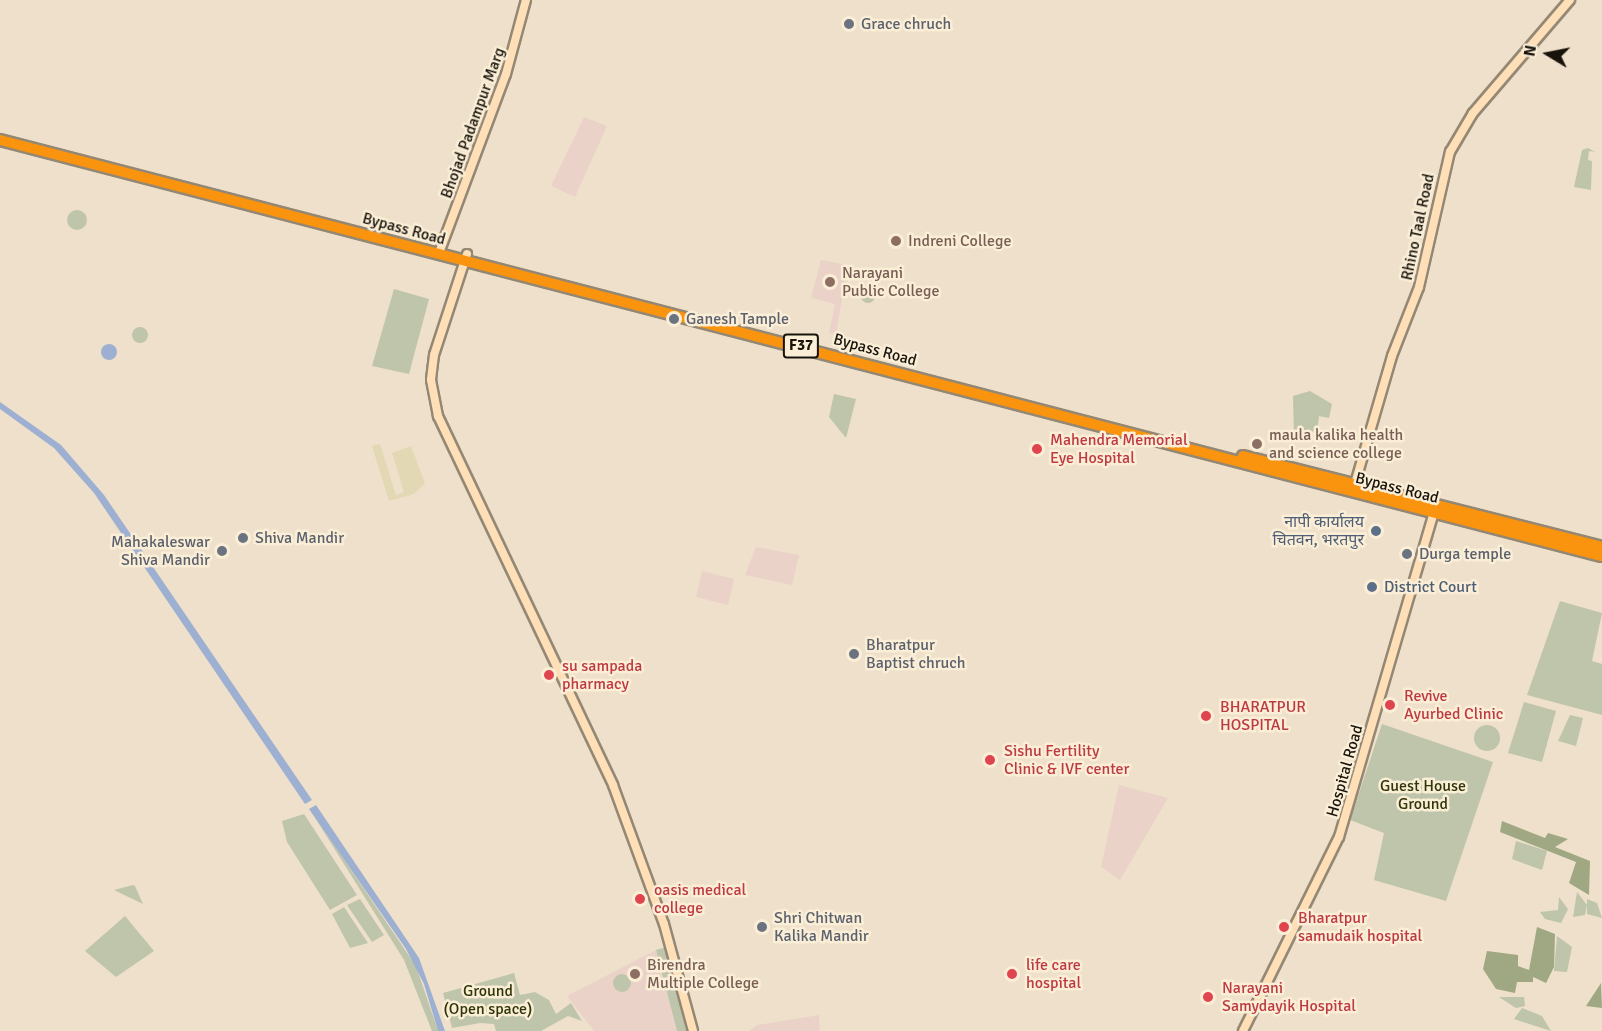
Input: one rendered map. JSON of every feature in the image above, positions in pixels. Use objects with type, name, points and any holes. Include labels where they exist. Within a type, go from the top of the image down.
[{"type":"highway","name":"Bypass Road","points":[[0,133],[466,257],[1435,509],[1602,556]]},
{"type":"highway","name":"Bypass Road","points":[[0,140],[440,250]]},
{"type":"highway","name":"Bypass Road","points":[[1435,509],[1602,547]]},
{"type":"street","name":"Bhojad Padampur Marg","points":[[440,250],[506,74],[526,0]]},
{"type":"street","name":"Rhino Taal Road","points":[[1354,488],[1388,368],[1414,306],[1454,142],[1570,0]]},
{"type":"street","points":[[466,257],[434,355],[431,380],[438,416],[464,480],[528,598],[605,766],[664,924],[693,1031]]},
{"type":"street","name":"Hospital Road","points":[[1243,1031],[1339,837],[1435,509]]},
{"type":"shaded area","points":[[584,117],[607,126],[575,197],[551,186]]},
{"type":"shaded area","name":"Narayani Public College","points":[[821,260],[848,265],[836,334],[829,333],[835,304],[811,298]]},
{"type":"shaded area","points":[[756,547],[799,555],[792,585],[745,575]]},
{"type":"shaded area","points":[[702,571],[734,579],[728,605],[696,597]]},
{"type":"shaded area","points":[[1119,785],[1168,798],[1120,880],[1101,867]]},
{"type":"shaded area","name":"Birendra Multiple College","points":[[656,950],[677,1031],[594,1031],[567,996]]},
{"type":"shaded area","points":[[819,1015],[820,1031],[749,1031],[757,1025]]},
{"type":"green space","points":[[1588,148],[1595,152],[1589,151],[1588,160],[1592,161],[1591,190],[1574,187],[1582,150]]},
{"type":"green space","points":[[77,210],[84,213],[87,220],[84,227],[77,230],[70,227],[67,220],[70,213]]},
{"type":"green space","points":[[394,289],[429,299],[409,374],[372,366]]},
{"type":"green space","points":[[865,289],[871,289],[875,296],[871,303],[865,303],[861,299],[861,293]]},
{"type":"green space","points":[[137,327],[143,327],[148,335],[146,341],[137,343],[132,338],[132,332]]},
{"type":"green space","points":[[1310,391],[1332,404],[1329,418],[1319,416],[1317,432],[1304,430],[1294,437],[1293,396]]},
{"type":"green space","points":[[834,394],[856,399],[846,438],[829,417]]},
{"type":"green space","points":[[1560,601],[1602,613],[1592,661],[1602,664],[1602,715],[1527,695]]},
{"type":"green space","points":[[1524,702],[1556,711],[1542,762],[1508,753]]},
{"type":"green space","points":[[1570,715],[1583,718],[1576,746],[1558,741]]},
{"type":"green space","name":"Guest House Ground","points":[[1382,724],[1493,762],[1446,901],[1374,880],[1384,833],[1350,820]]},
{"type":"green space","points":[[1487,725],[1496,729],[1500,738],[1496,747],[1487,751],[1478,747],[1474,738],[1478,729]]},
{"type":"green space","points":[[309,808],[416,966],[438,1031],[432,1031],[404,960]]},
{"type":"green space","points":[[304,814],[357,895],[330,910],[287,842],[282,821]]},
{"type":"green space","points":[[1502,821],[1545,838],[1548,833],[1568,839],[1555,847],[1590,861],[1589,895],[1569,883],[1576,862],[1500,832]]},
{"type":"green space","points":[[1516,841],[1547,851],[1542,870],[1512,859]]},
{"type":"green space","points":[[133,885],[143,904],[114,890]]},
{"type":"green space","points":[[1577,892],[1587,905],[1585,915],[1573,917]]},
{"type":"green space","points":[[1559,897],[1568,909],[1561,923],[1545,919],[1540,912],[1558,910]]},
{"type":"green space","points":[[360,899],[384,935],[372,942],[347,905]]},
{"type":"green space","points":[[1587,899],[1597,903],[1602,918],[1587,914]]},
{"type":"green space","points":[[344,907],[368,943],[350,948],[332,914]]},
{"type":"green space","points":[[125,916],[154,951],[116,977],[85,951]]},
{"type":"green space","points":[[1537,927],[1555,934],[1554,967],[1546,983],[1533,977],[1533,982],[1517,982],[1515,993],[1496,989],[1483,969],[1487,951],[1518,955],[1518,966],[1529,970]]},
{"type":"green space","points":[[1557,936],[1572,947],[1567,972],[1554,971]]},
{"type":"green space","points":[[666,947],[690,1031],[677,1031],[656,950]]},
{"type":"green space","name":"Ground (Open space)","points":[[514,973],[520,995],[535,992],[549,1000],[556,1014],[571,1003],[582,1021],[568,1016],[541,1031],[496,1031],[494,1024],[480,1023],[452,1028],[443,993]]},
{"type":"green space","points":[[618,974],[626,974],[631,979],[629,990],[618,992],[613,987],[613,979]]},
{"type":"green space","points":[[1601,983],[1602,1008],[1586,1006]]},
{"type":"green space","points":[[1499,997],[1524,997],[1525,1006],[1516,1008]]},
{"type":"green space","points":[[1522,1008],[1542,1016],[1551,1031],[1514,1019]]},
{"type":"sand","points":[[380,444],[396,495],[404,492],[392,453],[411,446],[425,483],[414,494],[389,501],[372,446]]},
{"type":"water","points":[[109,344],[117,352],[109,360],[101,352]]},
{"type":"water","points":[[0,402],[61,445],[104,495],[312,800],[305,804],[94,493],[54,448],[0,409]]},
{"type":"water","points":[[316,805],[419,958],[445,1031],[438,1031],[424,984],[406,949],[309,809]]},
{"type":"place","name":"Grace chruch","points":[[849,24]]},
{"type":"place","name":"Indreni College","points":[[896,241]]},
{"type":"place","name":"Narayani Public College","points":[[830,282]]},
{"type":"place","name":"Ganesh Tample","points":[[674,319]]},
{"type":"place","name":"maula kalika health and science college","points":[[1257,444]]},
{"type":"place","name":"Mahendra Memorial Eye Hospital","points":[[1037,449]]},
{"type":"place","name":"नापी कार्यालय चितवन, भरतपुर","points":[[1376,531]]},
{"type":"place","name":"Shiva Mandir","points":[[243,538]]},
{"type":"place","name":"Mahakaleswar Shiva Mandir","points":[[222,551]]},
{"type":"place","name":"Durga temple","points":[[1407,554]]},
{"type":"place","name":"District Court","points":[[1372,587]]},
{"type":"place","name":"Bharatpur Baptist chruch","points":[[854,654]]},
{"type":"place","name":"su sampada pharmacy","points":[[549,675]]},
{"type":"place","name":"Revive Ayurbed Clinic","points":[[1390,705]]},
{"type":"place","name":"BHARATPUR HOSPITAL","points":[[1206,716]]},
{"type":"place","name":"Sishu Fertility Clinic & IVF center","points":[[990,760]]},
{"type":"place","name":"oasis medical college","points":[[640,899]]},
{"type":"place","name":"Shri Chitwan Kalika Mandir","points":[[762,927]]},
{"type":"place","name":"Bharatpur samudaik hospital","points":[[1284,927]]},
{"type":"place","name":"Birendra Multiple College","points":[[635,974]]},
{"type":"place","name":"life care hospital","points":[[1012,974]]},
{"type":"place","name":"Narayani Samydayik Hospital","points":[[1208,997]]}]
